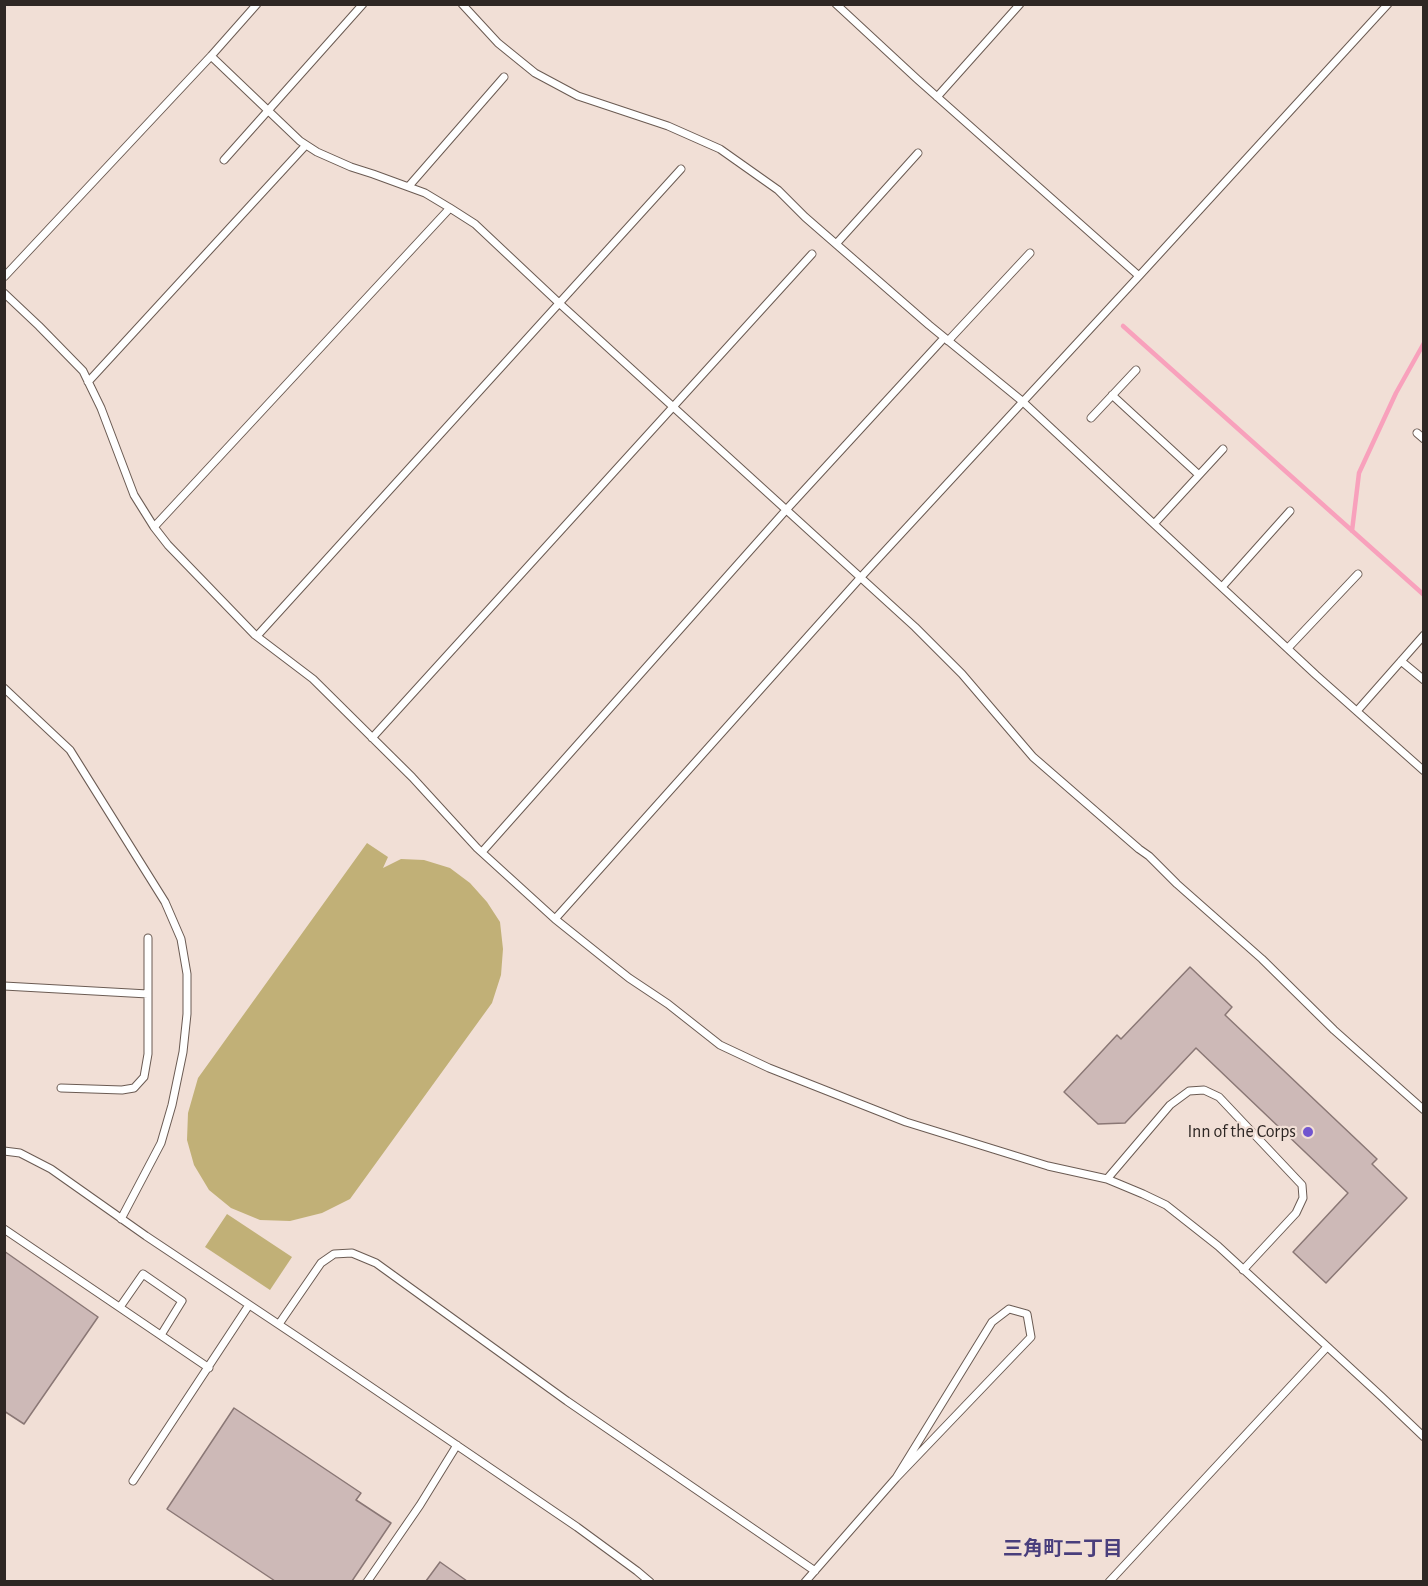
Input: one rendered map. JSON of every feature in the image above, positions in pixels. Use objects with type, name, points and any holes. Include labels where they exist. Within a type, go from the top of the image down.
[{"type":"lane","points":[[4,277],[257,4]]},
{"type":"lane","points":[[224,160],[363,4]]},
{"type":"lane","points":[[462,4],[498,43],[535,73],[578,96],[668,126],[720,149],[778,190],[836,244],[1022,401],[1424,771]]},
{"type":"lane","points":[[836,4],[1139,276]]},
{"type":"lane","points":[[937,96],[1020,4]]},
{"type":"lane","points":[[555,919],[861,577],[1388,4]]},
{"type":"lane","points":[[211,56],[306,145],[351,167],[425,193],[475,224],[861,577],[962,674],[1033,757],[1149,856],[1177,884],[1262,959],[1334,1030],[1424,1110]]},
{"type":"lane","points":[[409,186],[504,77]]},
{"type":"lane","points":[[88,382],[306,145]]},
{"type":"lane","points":[[836,244],[918,153]]},
{"type":"lane","points":[[257,636],[681,169]]},
{"type":"lane","points":[[154,527],[450,208]]},
{"type":"lane","points":[[482,852],[786,510],[1030,253]]},
{"type":"lane","points":[[372,738],[812,254]]},
{"type":"lane","points":[[4,293],[83,371],[101,408],[134,495],[154,527],[176,554],[257,636],[313,679],[412,777],[482,852],[555,919],[629,978],[668,1004],[720,1045],[769,1068],[906,1122],[1048,1166],[1107,1179],[1166,1205],[1218,1246],[1424,1437]]},
{"type":"lane","points":[[1091,418],[1136,370]]},
{"type":"lane","points":[[1112,395],[1199,475]]},
{"type":"lane","points":[[1417,433],[1424,439]]},
{"type":"lane","points":[[1154,524],[1223,449]]},
{"type":"lane","points":[[1222,587],[1290,511]]},
{"type":"lane","points":[[1288,648],[1358,574]]},
{"type":"lane","points":[[1357,711],[1424,635]]},
{"type":"lane","points":[[1401,661],[1424,680]]},
{"type":"lane","points":[[4,688],[70,750],[165,902],[181,939],[187,974],[187,1014],[183,1052],[172,1105],[161,1143],[121,1218]]},
{"type":"lane","points":[[61,1088],[122,1090],[134,1088],[144,1077],[148,1054],[148,938]]},
{"type":"lane","points":[[4,986],[148,994]]},
{"type":"lane","points":[[1107,1179],[1170,1105],[1189,1091],[1204,1089],[1219,1097],[1302,1185],[1303,1198],[1296,1213],[1242,1270]]},
{"type":"lane","points":[[4,1151],[20,1153],[51,1169],[577,1527],[650,1581]]},
{"type":"lane","points":[[4,1229],[209,1368]]},
{"type":"lane","points":[[279,1324],[321,1263],[334,1254],[352,1253],[376,1263],[567,1401],[815,1571]]},
{"type":"lane","points":[[120,1307],[143,1274],[182,1301],[161,1335]]},
{"type":"lane","points":[[133,1481],[249,1305]]},
{"type":"lane","points":[[805,1581],[896,1478],[1030,1337],[1028,1314],[1009,1309],[992,1322],[896,1478]]},
{"type":"lane","points":[[1108,1581],[1328,1347]]},
{"type":"lane","points":[[367,1581],[420,1505],[457,1445]]},
{"type":"shaded area","points":[[367,843],[388,857],[383,868],[401,859],[424,860],[450,868],[470,883],[487,902],[500,922],[503,949],[501,975],[492,1003],[350,1199],[322,1213],[290,1221],[260,1220],[231,1208],[209,1190],[194,1165],[187,1140],[188,1113],[198,1078]]},
{"type":"shaded area","points":[[227,1214],[292,1257],[270,1290],[205,1247]]},
{"type":"building","points":[[1190,967],[1232,1007],[1225,1015],[1377,1159],[1372,1164],[1407,1198],[1326,1283],[1293,1252],[1348,1193],[1196,1048],[1125,1123],[1098,1124],[1064,1092],[1117,1035],[1121,1039]]},
{"type":"building","points":[[4,1251],[98,1317],[24,1424],[4,1411]]},
{"type":"building","points":[[234,1408],[361,1493],[356,1500],[391,1523],[352,1581],[275,1581],[167,1509]]},
{"type":"building","points":[[440,1562],[467,1581],[426,1581]]},
{"type":"waterway","points":[[1123,326],[1424,595]]},
{"type":"waterway","points":[[1352,531],[1359,473],[1396,393],[1424,343]]},
{"type":"place","name":"Inn of the Corps","points":[[1308,1132]]},
{"type":"district","name":"三角町二丁目","points":[[1063,1549]]}]
